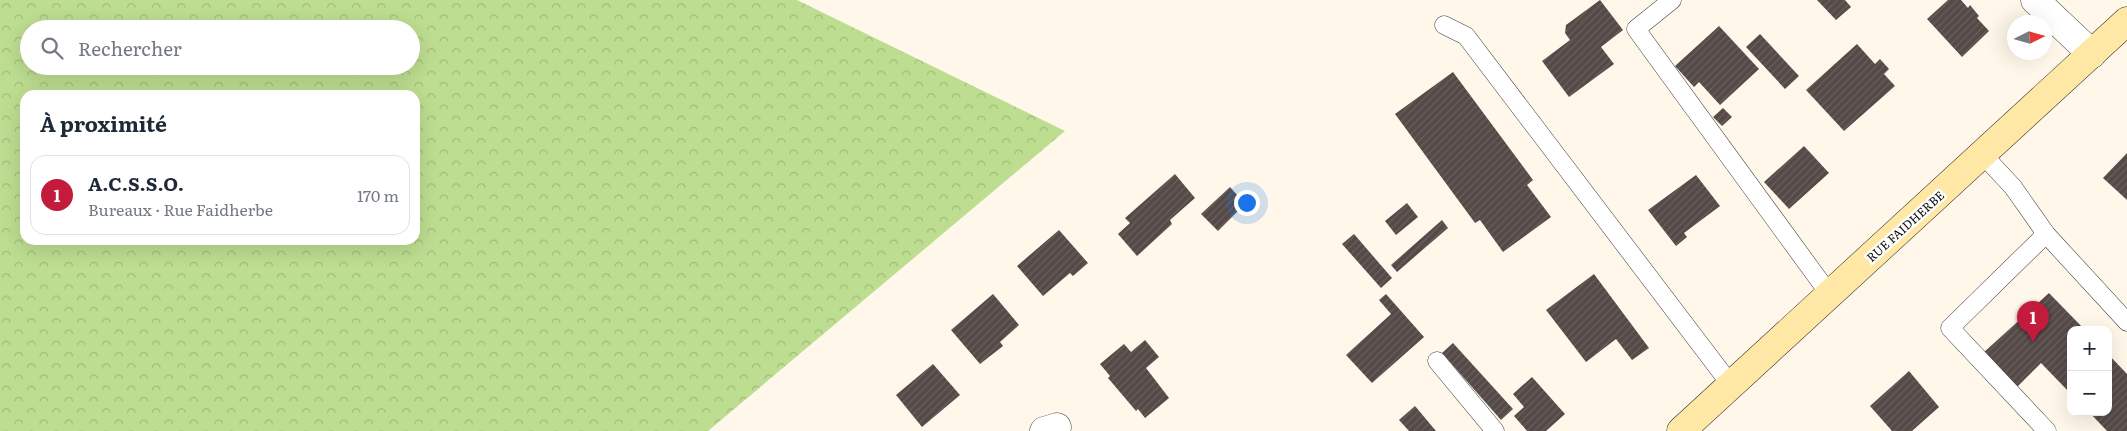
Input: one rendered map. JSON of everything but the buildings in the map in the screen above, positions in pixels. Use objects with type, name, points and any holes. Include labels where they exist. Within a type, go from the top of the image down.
[{"type":"main road","name":"RUE FAIDHERBE","points":[[1681,431],[2127,21]]},
{"type":"street","points":[[2035,0],[2092,54]]},
{"type":"lane","points":[[1672,0],[1636,29],[1830,295]]},
{"type":"lane","points":[[1444,24],[1466,36],[1731,385]]},
{"type":"lane","points":[[1983,155],[2013,187],[2046,234],[2127,322]]},
{"type":"lane","points":[[2046,234],[1950,328],[2047,431]]},
{"type":"lane","points":[[1437,361],[1496,431]]},
{"type":"green space","points":[[0,0],[797,0],[1065,131],[708,431],[0,431]]},
{"type":"place","name":"A.C.S.S.O.","points":[[2033,342]]}]
